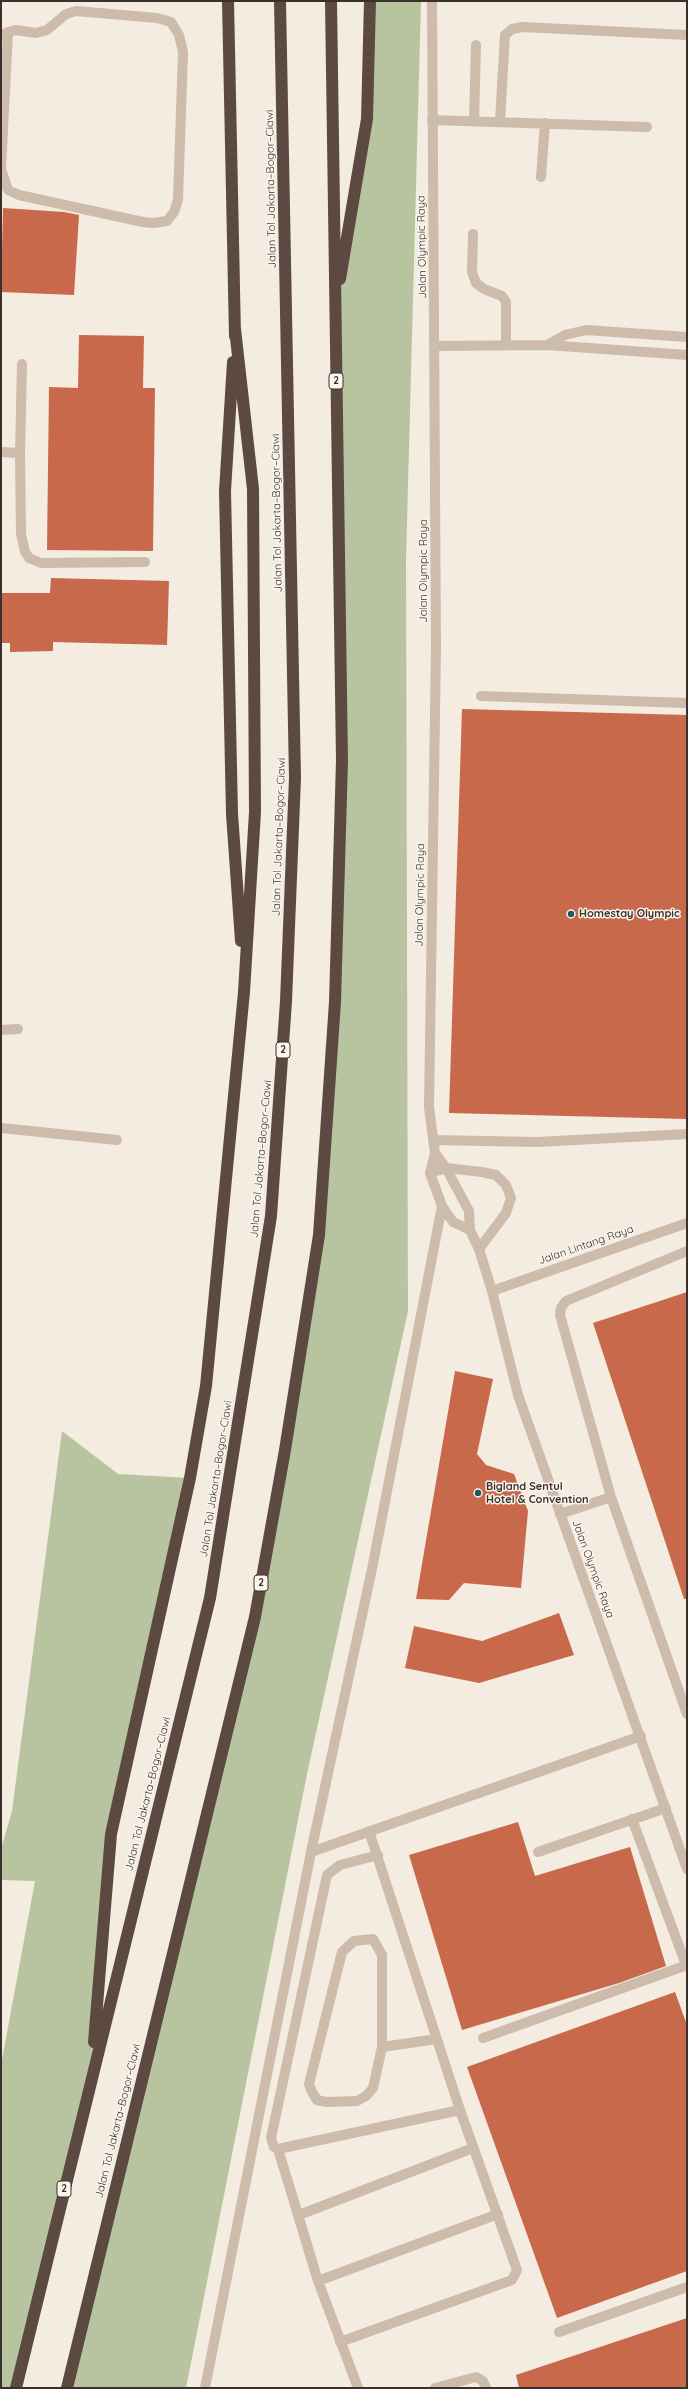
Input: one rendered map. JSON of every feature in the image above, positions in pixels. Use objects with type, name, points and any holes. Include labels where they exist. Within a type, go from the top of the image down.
[{"type":"highway","points":[[228,1],[235,329],[225,499],[232,814],[244,992]]},
{"type":"highway","name":"Jalan Tol Jakarta–Bogor–Ciawi","points":[[16,2388],[210,1598],[271,1216],[286,1001],[294,778],[280,1]]},
{"type":"highway","name":"Jalan Tol Jakarta–Bogor–Ciawi","points":[[67,2388],[255,1617],[285,1450],[319,1234],[334,1002],[342,761],[330,1]]},
{"type":"highway","points":[[335,309],[367,119],[370,1]]},
{"type":"highway","points":[[91,2079],[111,1834],[190,1478],[206,1386],[244,992],[255,812],[253,489],[235,329]]},
{"type":"street","name":"Jalan Olympic Raya","points":[[432,1],[432,120],[436,346],[436,648],[429,1107],[433,1140],[435,1153],[446,1168],[469,1211],[470,1230],[479,1249],[492,1291],[518,1395],[641,1736],[687,1869]]},
{"type":"street","points":[[76,11],[157,18],[171,22],[179,35],[183,52],[178,200],[174,212],[167,221],[153,223],[143,222],[19,195],[8,190],[1,168],[4,34],[16,30],[36,33],[47,30],[66,14],[76,11]]},
{"type":"street","points":[[500,121],[505,35],[512,29],[522,27],[687,35]]},
{"type":"street","points":[[474,121],[476,45]]},
{"type":"street","points":[[432,120],[500,121],[647,127]]},
{"type":"street","points":[[540,177],[545,123]]},
{"type":"street","points":[[473,234],[472,272],[476,283],[484,290],[502,296],[506,302],[506,344]]},
{"type":"street","points":[[546,345],[570,333],[586,330],[687,337]]},
{"type":"street","points":[[436,346],[506,344],[546,345],[687,355]]},
{"type":"street","points":[[22,364],[20,453],[21,534],[25,552],[30,558],[41,563],[145,562]]},
{"type":"street","points":[[1,452],[20,453]]},
{"type":"street","points":[[481,696],[687,703]]},
{"type":"street","points":[[1,1030],[18,1029]]},
{"type":"street","points":[[1,1128],[117,1140]]},
{"type":"street","points":[[433,1140],[537,1142],[687,1134]]},
{"type":"street","points":[[435,1153],[430,1173],[442,1206],[453,1222],[470,1230]]},
{"type":"street","points":[[430,1173],[446,1168],[496,1175],[506,1185],[511,1198],[506,1213],[479,1249]]},
{"type":"street","points":[[205,2388],[311,1852],[372,1569],[442,1206]]},
{"type":"street","name":"Jalan Lintang Raya","points":[[492,1291],[687,1223]]},
{"type":"street","points":[[687,1251],[566,1301],[561,1308],[560,1315],[611,1497],[687,1714]]},
{"type":"street","points":[[560,1514],[611,1497]]},
{"type":"street","points":[[311,1852],[641,1736]]},
{"type":"street","points":[[538,1852],[666,1808]]},
{"type":"street","points":[[483,2038],[686,1965],[632,1819]]},
{"type":"street","points":[[340,2342],[512,2280],[517,2270],[460,2110],[369,1831]]},
{"type":"street","points":[[358,2388],[318,2281],[278,2149],[274,2147],[271,2138],[327,1876],[340,1865],[378,1855]]},
{"type":"street","points":[[373,1940],[382,1955],[382,2047],[373,2088],[366,2096],[357,2101],[326,2102],[317,2100],[309,2084],[342,1952],[354,1941],[373,1940]]},
{"type":"street","points":[[382,2047],[437,2039]]},
{"type":"street","points":[[278,2149],[460,2110]]},
{"type":"street","points":[[299,2215],[473,2148]]},
{"type":"street","points":[[318,2281],[498,2214]]},
{"type":"street","points":[[559,2332],[687,2287]]},
{"type":"street","points":[[435,2388],[476,2377],[483,2381],[486,2388]]},
{"type":"green space","points":[[370,1],[421,1],[406,559],[408,1311],[307,1774],[186,2388],[67,2388],[255,1617],[319,1235],[342,761],[335,309],[367,119]]},
{"type":"green space","points":[[62,1431],[118,1474],[190,1478],[111,1834],[91,2079],[16,2388],[1,2388],[1,2065],[35,1881],[1,1880],[1,1849],[12,1811]]},
{"type":"building","points":[[3,208],[64,212],[79,215],[74,295],[1,292]]},
{"type":"building","points":[[79,335],[144,336],[143,388],[155,388],[153,551],[47,550],[49,387],[78,388]]},
{"type":"building","points":[[51,578],[169,581],[167,645],[53,642],[53,651],[10,652],[10,643],[1,643],[1,593],[50,593]]},
{"type":"building","name":"Homestay Olympic","points":[[462,709],[687,715],[687,1119],[449,1113]]},
{"type":"building","points":[[687,1292],[687,1599],[684,1599],[593,1323]]},
{"type":"building","name":"Bigland Sentul Hotel & Convention","points":[[455,1371],[493,1379],[477,1454],[486,1465],[514,1474],[528,1511],[521,1588],[464,1583],[449,1600],[416,1599]]},
{"type":"building","points":[[559,1613],[574,1655],[479,1683],[405,1668],[414,1626],[482,1641]]},
{"type":"building","points":[[518,1822],[535,1876],[630,1847],[666,1966],[619,1983],[462,2030],[409,1855]]},
{"type":"building","points":[[675,1992],[687,2025],[687,2271],[557,2318],[467,2067]]},
{"type":"building","points":[[687,2318],[687,2388],[519,2388],[516,2375]]},
{"type":"place","name":"Homestay Olympic","points":[[571,914]]},
{"type":"place","name":"Bigland Sentul Hotel & Convention","points":[[478,1493]]}]
